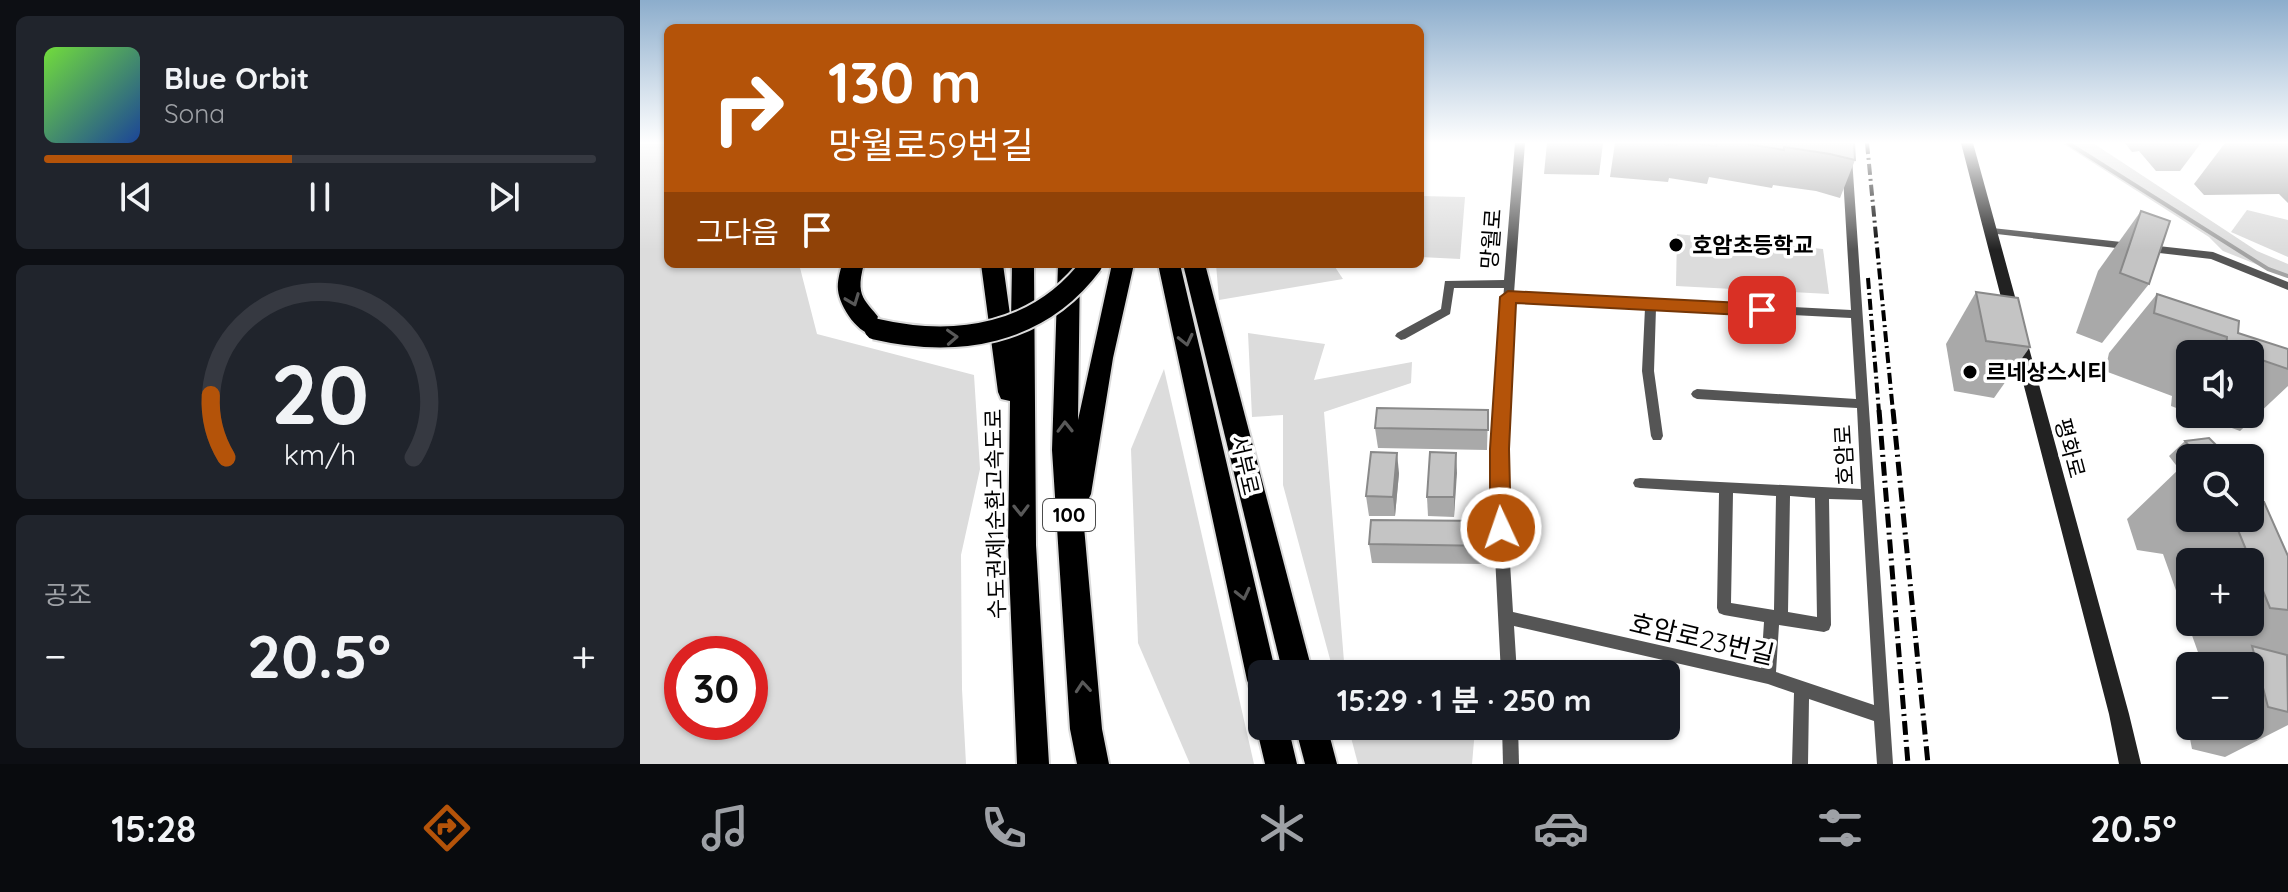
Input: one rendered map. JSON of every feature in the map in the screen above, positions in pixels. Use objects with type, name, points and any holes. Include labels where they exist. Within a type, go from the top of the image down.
[{"type":"highway","points":[[852,268],[847,284],[854,309],[875,329],[916,338],[962,337],[998,331],[1062,297],[1084,278],[1090,268]]},
{"type":"highway","points":[[993,268],[1020,461]]},
{"type":"highway","name":"수도권제1순환고속도로","points":[[1023,268],[1020,461],[1025,638],[1033,764]]},
{"type":"highway","name":"100","points":[[1069,268],[1070,317],[1065,384],[1070,540],[1086,729],[1093,764]]},
{"type":"highway","points":[[1070,540],[1101,358],[1122,268]]},
{"type":"highway","name":"서부로","points":[[1170,268],[1258,660]]},
{"type":"highway","name":"서부로","points":[[1195,268],[1294,660]]},
{"type":"highway","points":[[1315,740],[1321,764]]},
{"type":"main road","name":"평화로","points":[[1977,179],[2130,764]]},
{"type":"street","name":"망월로","points":[[1509,660],[1499,497],[1517,179]]},
{"type":"street","name":"호암로","points":[[1848,179],[1885,764]]},
{"type":"street","points":[[1992,231],[2213,256],[2288,286]]},
{"type":"street","points":[[1401,336],[1446,311],[1449,284],[1651,305],[1857,314]]},
{"type":"street","points":[[1651,305],[1648,371],[1657,436]]},
{"type":"street","points":[[1697,394],[1863,404]]},
{"type":"street","points":[[1640,483],[1868,495]]},
{"type":"street","points":[[1726,487],[1724,608],[1824,625],[1822,493]]},
{"type":"street","points":[[1768,677],[1776,618],[1783,491]]},
{"type":"street","name":"호암로23번길","points":[[1508,618],[1768,677],[1882,716]]},
{"type":"street","points":[[1800,764],[1802,689]]},
{"type":"street","points":[[1510,740],[1511,764]]},
{"type":"shaded area","points":[[640,179],[664,179],[664,268],[800,268],[817,334],[974,375],[980,469],[961,555],[966,764],[640,764]]},
{"type":"shaded area","points":[[2118,179],[2147,179],[2257,251],[2288,264],[2288,277],[2223,251],[2209,237]]},
{"type":"shaded area","points":[[1424,196],[1465,197],[1460,259],[1424,257]]},
{"type":"shaded area","points":[[2247,210],[2288,220],[2288,257],[2231,232]]},
{"type":"shaded area","points":[[1677,234],[1823,249],[1829,294],[1676,286]]},
{"type":"shaded area","points":[[1216,268],[1336,268],[1343,279],[1219,300]]},
{"type":"shaded area","points":[[1248,333],[1325,344],[1314,380],[1412,362],[1411,383],[1324,412],[1344,660],[1330,660],[1283,485],[1283,415],[1252,417]]},
{"type":"shaded area","points":[[1164,369],[1254,764],[1190,764],[1138,643],[1131,449]]},
{"type":"shaded area","points":[[1352,740],[1474,740],[1472,764],[1358,764]]},
{"type":"building","points":[[2141,211],[2170,221],[2149,284],[2120,273]]},
{"type":"building","points":[[1976,292],[2018,298],[2030,347],[1986,341]]},
{"type":"building","points":[[2157,294],[2239,321],[2238,333],[2260,340],[2227,340],[2227,337],[2154,313]]},
{"type":"building","points":[[2264,341],[2288,349],[2288,369],[2264,361]]},
{"type":"building","points":[[1377,408],[1488,410],[1488,430],[1375,428]]},
{"type":"building","points":[[2209,438],[2215,444],[2187,444],[2185,441]]},
{"type":"building","points":[[1371,452],[1397,453],[1393,497],[1366,496]]},
{"type":"building","points":[[1430,452],[1456,453],[1454,497],[1427,497]]},
{"type":"building","points":[[2264,502],[2288,556],[2288,610],[2270,608],[2264,593],[2264,548],[2245,548],[2239,532],[2264,532]]},
{"type":"building","points":[[1371,520],[1491,521],[1491,546],[1369,544]]},
{"type":"building","points":[[2252,646],[2287,655],[2288,712],[2268,707],[2264,692],[2264,652],[2254,652]]},
{"type":"waterway","points":[[2125,179],[2268,269],[2288,276]]},
{"type":"railway","points":[[1870,179],[1893,412]]},
{"type":"railway","points":[[1868,278],[1879,412]]},
{"type":"railway","points":[[1879,410],[1908,764]]},
{"type":"railway","points":[[1893,410],[1928,764]]},
{"type":"place","name":"호암초등학교","points":[[1676,245]]},
{"type":"place","name":"르네상스시티","points":[[1970,372]]},
{"type":"route","points":[[1501,528],[1500,449],[1508,297],[1762,310]]}]
